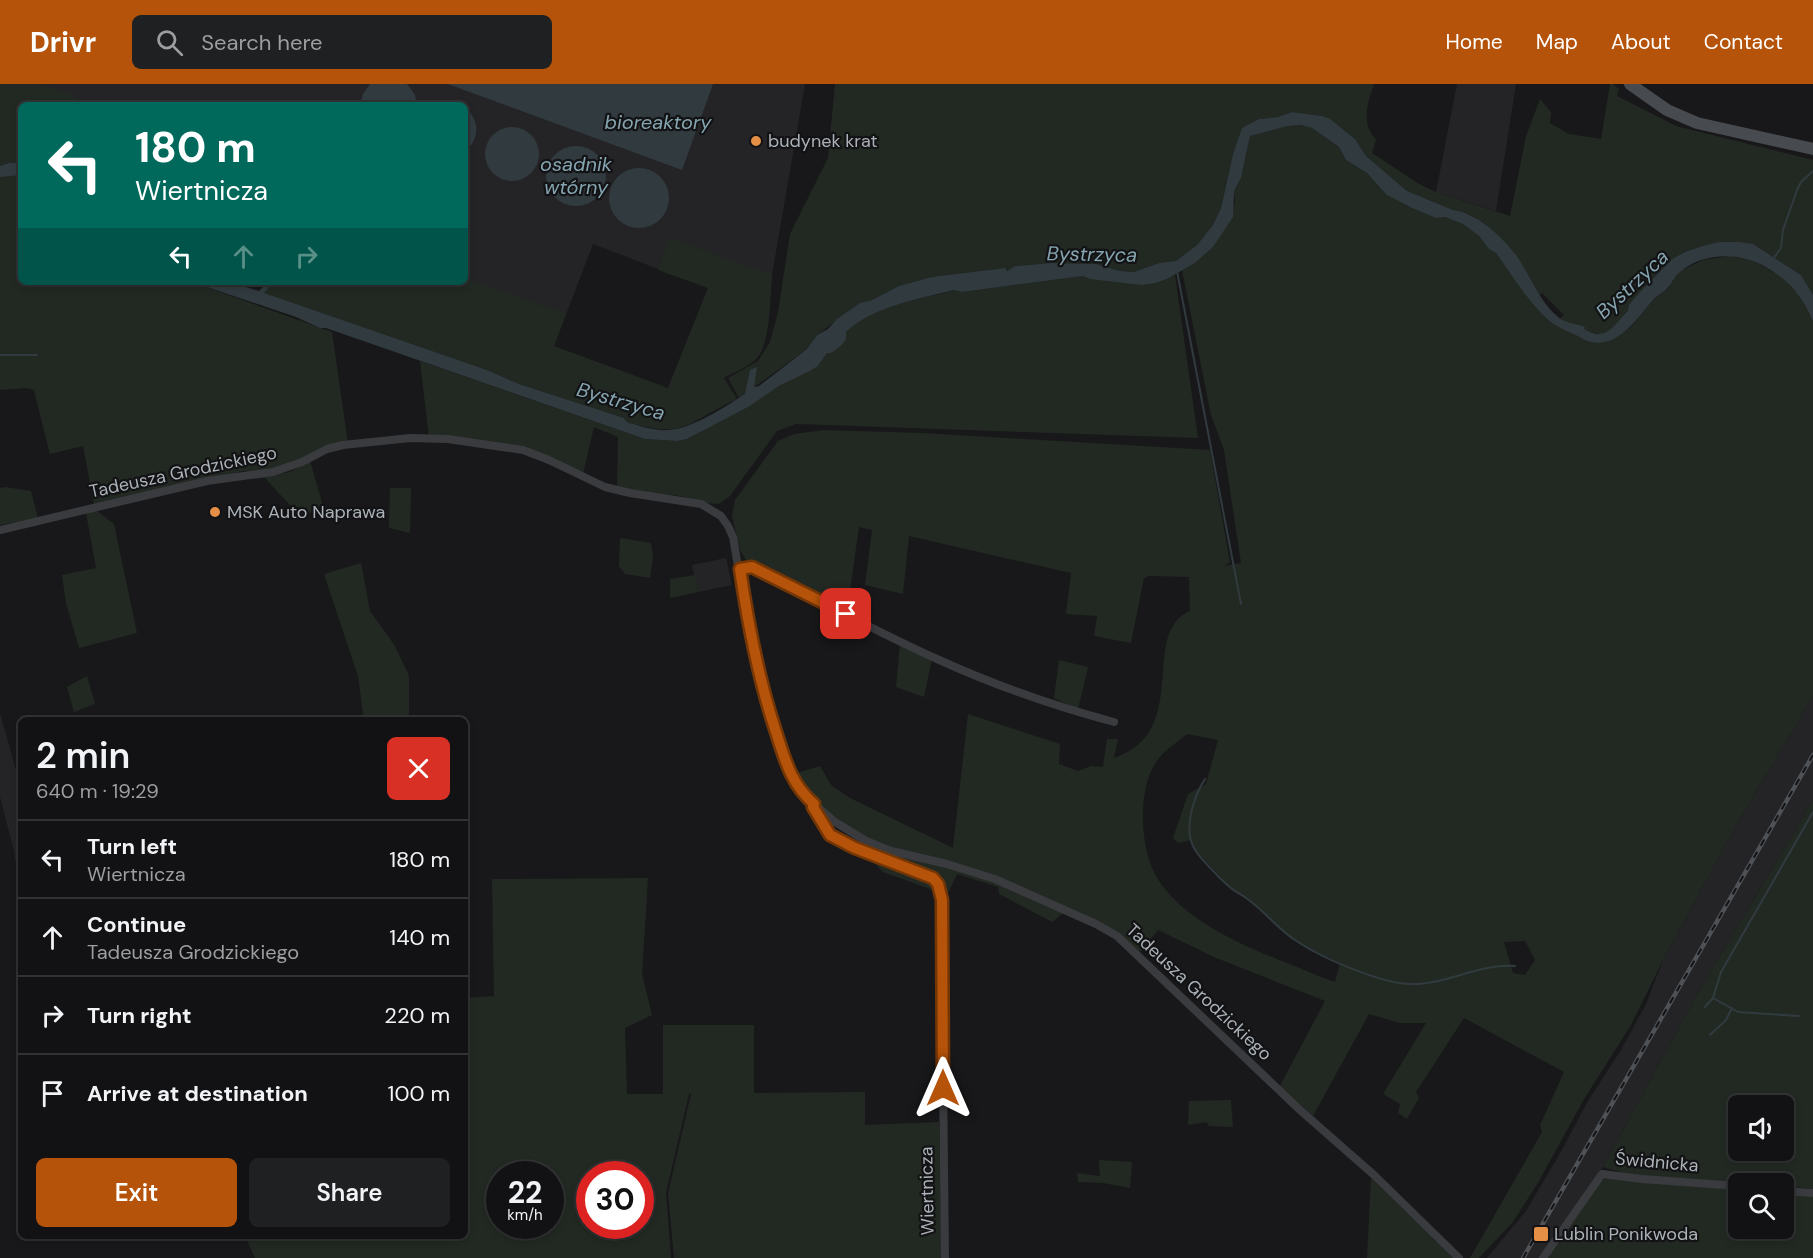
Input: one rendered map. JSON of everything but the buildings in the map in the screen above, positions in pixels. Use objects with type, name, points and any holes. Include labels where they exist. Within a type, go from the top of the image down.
[{"type":"main road","points":[[1630,84],[1667,110],[1691,121],[1813,148]]},
{"type":"street","name":"Tadeusza Grodzickiego","points":[[0,530],[207,481],[273,472],[343,445],[394,439],[438,438],[523,450],[605,487],[687,501],[708,507],[717,512],[728,526],[735,544],[750,638],[771,718],[791,776],[800,790],[836,822],[866,841],[891,851],[947,864],[995,879],[1096,924],[1117,936],[1300,1110],[1374,1175],[1458,1258]]},
{"type":"street","points":[[740,569],[752,567],[905,644],[975,675],[1073,711],[1114,722]]},
{"type":"street","name":"Wiertnicza","points":[[814,804],[813,807],[830,835],[855,848],[925,873],[933,878],[941,891],[945,1258]]},
{"type":"street","name":"Świdnicka","points":[[1543,1258],[1602,1174],[1728,1185]]},
{"type":"street","points":[[1794,1192],[1813,1193]]},
{"type":"shaded area","points":[[0,84],[805,84],[772,275],[766,335],[668,388],[708,288],[593,244],[554,346],[468,284],[468,102],[18,102]]},
{"type":"shaded area","points":[[0,84],[25,84],[56,89],[83,102],[18,102],[18,163],[0,166]]},
{"type":"shaded area","points":[[835,84],[1374,84],[1367,113],[1368,127],[1376,140],[1372,153],[1419,184],[1436,192],[1510,216],[1526,136],[1540,99],[1551,112],[1550,123],[1569,134],[1601,139],[1610,84],[1613,84],[1619,89],[1617,96],[1676,126],[1813,160],[1813,295],[1801,275],[1753,244],[1719,242],[1685,252],[1672,259],[1639,293],[1616,325],[1606,333],[1590,332],[1560,319],[1564,315],[1542,293],[1539,296],[1504,242],[1481,221],[1407,191],[1366,156],[1355,139],[1322,116],[1292,112],[1279,117],[1259,119],[1245,127],[1233,154],[1221,208],[1213,225],[1197,245],[1176,261],[1159,263],[1134,272],[1120,271],[1096,264],[1051,263],[1015,266],[1006,271],[1005,268],[930,277],[899,286],[872,300],[860,303],[817,335],[807,349],[739,398],[728,378],[758,361],[770,342],[778,312],[790,234],[828,158]]},
{"type":"shaded area","points":[[1457,84],[1516,84],[1496,211],[1436,192]]},
{"type":"shaded area","points":[[1301,125],[1312,128],[1339,147],[1346,160],[1367,173],[1388,195],[1436,218],[1445,217],[1463,224],[1496,253],[1548,320],[1591,342],[1616,338],[1632,326],[1653,300],[1669,287],[1680,271],[1703,260],[1730,256],[1752,260],[1783,278],[1798,292],[1813,321],[1813,696],[1739,820],[1663,960],[1631,1025],[1584,1099],[1539,1181],[1513,1222],[1479,1258],[1470,1258],[1542,1132],[1540,1125],[1564,1072],[1464,1018],[1416,1092],[1419,1098],[1407,1119],[1398,1113],[1400,1104],[1383,1094],[1426,1023],[1400,1023],[1369,1014],[1313,1116],[1280,1086],[1325,1001],[1214,957],[1158,930],[1140,952],[1127,941],[1073,911],[1062,914],[1052,922],[999,894],[998,887],[957,874],[946,898],[933,890],[883,872],[869,858],[845,852],[839,845],[845,835],[875,849],[879,844],[843,823],[821,806],[794,774],[820,766],[831,785],[850,798],[953,848],[968,714],[1060,744],[1059,764],[1078,771],[1091,766],[1103,767],[1107,739],[1118,739],[1114,758],[1138,745],[1152,727],[1159,706],[1167,640],[1175,623],[1190,611],[1189,577],[1149,576],[1144,578],[1131,643],[1094,636],[1097,616],[1066,614],[1071,573],[909,536],[903,594],[865,585],[872,530],[859,527],[847,611],[746,560],[740,550],[732,516],[735,500],[778,441],[794,434],[824,430],[923,433],[1210,450],[1230,562],[1224,566],[1241,563],[1224,450],[1211,415],[1182,270],[1195,263],[1213,247],[1221,234],[1235,203],[1234,191],[1241,178],[1250,136]],"holes":[[[1187,734],[1218,740],[1206,784],[1188,794],[1173,838],[1178,843],[1191,840],[1194,848],[1231,888],[1247,898],[1298,943],[1340,963],[1335,982],[1259,952],[1203,923],[1172,897],[1155,875],[1147,853],[1144,831],[1145,790],[1150,773],[1159,758]],[[1525,941],[1535,960],[1525,975],[1513,973],[1504,942]]]},
{"type":"shaded area","points":[[18,175],[18,285],[200,285],[332,332],[348,444],[281,470],[244,471],[94,504],[83,446],[50,454],[34,390],[26,388],[0,390],[0,177]]},
{"type":"shaded area","points":[[670,238],[772,275],[767,330],[762,351],[750,364],[724,378],[737,399],[696,421],[675,429],[647,427],[627,422],[624,418],[519,384],[487,370],[263,293],[271,285],[468,285],[468,279],[566,314],[554,346],[668,388],[708,288],[658,270]]},
{"type":"shaded area","points":[[1175,275],[1198,438],[796,424],[777,431],[730,496],[719,504],[681,496],[617,489],[618,437],[594,427],[583,474],[579,478],[519,451],[429,438],[420,361],[645,439],[677,441],[687,439],[750,406],[779,386],[818,366],[827,353],[831,353],[837,347],[854,324],[864,317],[889,307],[955,290],[962,292],[1083,276],[1090,279],[1143,283],[1164,280]]},
{"type":"shaded area","points":[[310,461],[323,506],[301,517],[264,477],[290,472]]},
{"type":"shaded area","points":[[0,488],[31,491],[38,518],[0,525]]},
{"type":"shaded area","points":[[390,488],[411,488],[410,533],[389,528]]},
{"type":"shaded area","points":[[96,510],[114,524],[137,633],[79,648],[66,603],[62,575],[96,568],[86,513]]},
{"type":"shaded area","points":[[620,538],[651,543],[653,556],[650,578],[625,574],[619,566]]},
{"type":"shaded area","points":[[726,558],[732,585],[698,592],[692,565]]},
{"type":"shaded area","points":[[361,563],[370,611],[395,646],[409,676],[409,717],[364,717],[358,676],[324,574]]},
{"type":"shaded area","points":[[695,575],[698,592],[670,598],[670,579]]},
{"type":"shaded area","points":[[900,644],[932,658],[924,697],[896,687]]},
{"type":"shaded area","points":[[1059,660],[1088,667],[1078,709],[1054,698]]},
{"type":"shaded area","points":[[87,676],[95,704],[74,712],[67,687]]},
{"type":"shaded area","points":[[1813,696],[1813,800],[1699,991],[1603,1167],[1539,1258],[1487,1258],[1526,1211],[1588,1101],[1621,1050],[1646,1004],[1663,960],[1739,820]]},
{"type":"shaded area","points":[[0,713],[18,777],[18,876],[0,797]]},
{"type":"shaded area","points":[[1813,800],[1813,1189],[1794,1187],[1794,1173],[1728,1173],[1728,1182],[1635,1176],[1603,1167],[1699,991]]},
{"type":"shaded area","points":[[648,878],[642,974],[652,1015],[625,1028],[627,1094],[663,1094],[663,1025],[754,1025],[754,1093],[865,1092],[865,1125],[939,1122],[942,1258],[674,1258],[668,1193],[691,1094],[689,1094],[666,1193],[671,1258],[255,1258],[246,1239],[468,1239],[468,998],[494,996],[492,879]]},
{"type":"shaded area","points":[[1231,1100],[1233,1127],[1209,1126],[1207,1122],[1188,1125],[1189,1101]]},
{"type":"shaded area","points":[[1099,1160],[1132,1162],[1130,1188],[1103,1183],[1078,1182],[1077,1173],[1100,1176]]},
{"type":"shaded area","points":[[1371,1178],[1454,1258],[1367,1258]]},
{"type":"shaded area","points":[[1607,1178],[1728,1187],[1728,1239],[1794,1239],[1794,1194],[1813,1196],[1813,1258],[1546,1258],[1600,1181]]},
{"type":"water","points":[[370,84],[407,84],[415,95],[416,102],[361,102]]},
{"type":"water","name":"bioreaktory","points":[[448,84],[713,84],[682,170]]},
{"type":"water","points":[[468,110],[473,117],[476,129],[474,141],[468,148]]},
{"type":"water","points":[[1292,112],[1330,119],[1355,139],[1366,156],[1407,191],[1462,212],[1488,226],[1516,255],[1551,310],[1561,319],[1585,327],[1584,329],[1592,333],[1604,333],[1614,326],[1628,311],[1629,305],[1639,293],[1672,259],[1685,252],[1719,242],[1753,244],[1801,275],[1813,295],[1813,321],[1798,294],[1780,276],[1762,265],[1731,256],[1709,258],[1689,266],[1680,272],[1634,323],[1618,336],[1601,343],[1587,341],[1546,318],[1526,295],[1496,253],[1489,249],[1479,236],[1463,224],[1445,217],[1436,218],[1387,195],[1367,173],[1346,160],[1339,147],[1312,128],[1301,125],[1250,136],[1241,178],[1234,191],[1233,217],[1213,247],[1195,263],[1167,279],[1142,285],[1090,279],[1083,276],[962,292],[954,290],[912,300],[883,310],[857,323],[846,332],[842,345],[831,353],[827,353],[818,366],[779,386],[750,406],[687,439],[677,441],[645,439],[201,285],[239,285],[259,291],[265,285],[271,285],[264,293],[487,370],[519,384],[624,418],[627,422],[658,430],[677,429],[708,416],[745,394],[750,370],[757,367],[754,387],[759,386],[807,349],[817,335],[828,329],[837,319],[860,303],[872,300],[899,286],[931,277],[1005,268],[1007,271],[1015,266],[1051,263],[1096,264],[1120,271],[1134,272],[1159,263],[1176,261],[1197,245],[1213,225],[1221,208],[1233,154],[1242,128],[1259,119],[1278,117]]},
{"type":"water","name":"osadnik wtórny","points":[[507,127],[517,127],[531,135],[537,144],[539,154],[537,164],[531,173],[517,181],[507,181],[490,169],[485,159],[485,149],[497,132]]},
{"type":"water","name":"osadnik wtórny","points":[[570,146],[582,146],[593,151],[601,159],[606,176],[604,188],[593,201],[582,206],[570,206],[559,201],[551,193],[546,182],[546,170],[551,159],[559,151]]},
{"type":"water","points":[[18,163],[18,175],[0,177],[0,166]]},
{"type":"water","name":"osadnik wtórny","points":[[633,168],[645,168],[656,173],[664,181],[669,198],[667,210],[656,223],[645,228],[633,228],[622,223],[614,215],[609,204],[609,192],[614,181],[622,173]]},
{"type":"waterway","points":[[1773,259],[1781,248],[1783,230],[1797,190],[1801,182],[1813,171]]},
{"type":"waterway","points":[[1177,271],[1241,604]]},
{"type":"waterway","points":[[0,355],[37,355]]},
{"type":"waterway","points":[[1205,779],[1191,812],[1190,831],[1194,848],[1227,885],[1308,948],[1361,972],[1399,983],[1428,983],[1486,968],[1515,966]]},
{"type":"waterway","points":[[1799,1016],[1738,1012],[1713,998],[1721,972],[1813,812]]},
{"type":"waterway","points":[[1705,1007],[1713,998]]},
{"type":"waterway","points":[[1710,1035],[1726,1020],[1732,1008]]},
{"type":"railway","points":[[1523,1258],[1813,755]]},
{"type":"place","name":"budynek krat","points":[[756,141]]},
{"type":"place","name":"MSK Auto Naprawa","points":[[215,512]]},
{"type":"place","name":"Lublin Ponikwoda","points":[[1541,1234]]},
{"type":"route","points":[[846,614],[752,567],[740,569],[749,631],[765,699],[786,765],[797,786],[814,804],[813,807],[830,835],[855,848],[925,873],[933,878],[941,891],[943,1088]]},
{"type":"water label","name":"Bystrzyca","points":[[1092,254]]},
{"type":"water label","name":"Bystrzyca","points":[[1632,284]]},
{"type":"water label","name":"Bystrzyca","points":[[621,401]]}]
